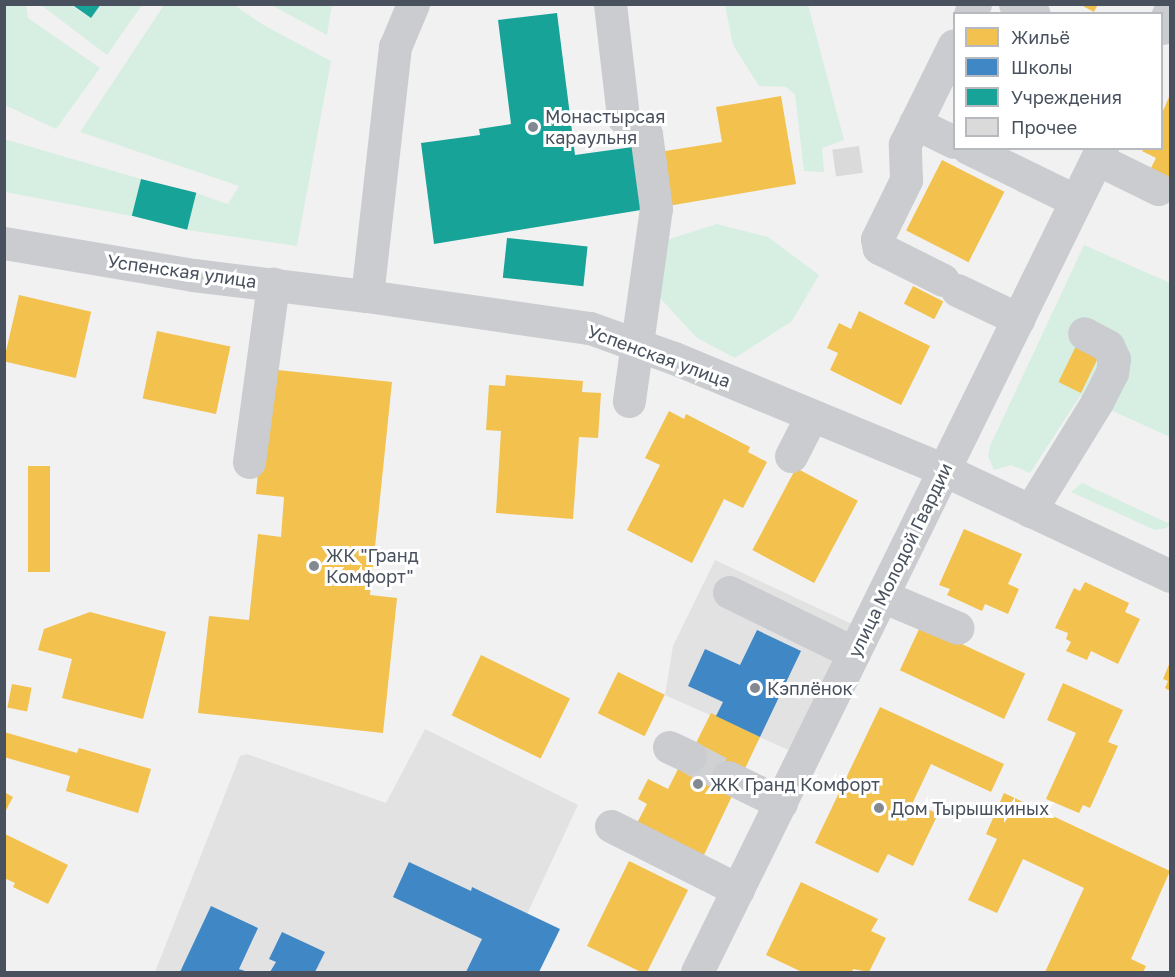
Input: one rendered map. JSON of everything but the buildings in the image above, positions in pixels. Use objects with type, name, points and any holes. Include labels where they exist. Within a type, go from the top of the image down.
[{"type":"street","points":[[367,296],[395,47],[413,4]]},
{"type":"street","points":[[610,4],[623,117],[631,126],[646,134],[657,207],[639,345],[629,400]]},
{"type":"street","points":[[1015,4],[1030,12]]},
{"type":"street","points":[[1163,24],[1170,10]]},
{"type":"street","points":[[953,47],[905,144],[906,180],[877,239],[879,248],[1018,319]]},
{"type":"street","points":[[915,123],[953,142]]},
{"type":"street","points":[[972,150],[1076,201]]},
{"type":"street","points":[[1100,154],[1158,189]]},
{"type":"street","name":"улица Молодой Гвардии","points":[[698,972],[1100,154]]},
{"type":"street","name":"Успенская улица","points":[[4,243],[193,274],[591,328],[639,345],[944,470],[1170,576]]},
{"type":"street","points":[[249,462],[273,284]]},
{"type":"street","points":[[1030,511],[1097,402],[1112,373],[1114,359],[1108,346],[1084,333]]},
{"type":"street","points":[[791,456],[811,417]]},
{"type":"street","points":[[729,592],[854,653]]},
{"type":"street","points":[[882,596],[958,628]]},
{"type":"street","points":[[728,777],[781,803]]},
{"type":"street","points":[[611,826],[738,891]]},
{"type":"shaded area","points":[[715,560],[854,625],[793,752],[665,695],[673,646]]},
{"type":"shaded area","points":[[425,729],[578,805],[500,972],[155,972],[240,756],[247,754],[386,803]]},
{"type":"green space","points":[[5,4],[26,5],[28,18],[100,68],[56,129],[5,105]]},
{"type":"green space","points":[[41,5],[71,5],[90,18],[101,5],[142,5],[107,55]]},
{"type":"green space","points":[[164,5],[234,5],[265,26],[331,61],[297,246],[187,230],[196,193],[228,204],[239,186],[80,132]]},
{"type":"green space","points":[[271,5],[332,5],[327,35],[275,7]]},
{"type":"green space","points":[[725,5],[808,5],[844,140],[822,148],[824,172],[804,171],[795,94],[786,87],[759,86],[733,45]]},
{"type":"green space","points":[[4,139],[141,179],[132,216],[5,192]]},
{"type":"green space","points":[[717,224],[768,237],[819,275],[792,321],[735,358],[697,338],[660,298],[666,240]]},
{"type":"green space","points":[[1084,245],[1170,283],[1170,437],[1080,396],[1030,473],[1011,465],[994,470],[988,456],[990,446]]},
{"type":"green space","points":[[1082,483],[1170,524],[1166,528],[1155,530],[1071,492]]},
{"type":"tunnel","points":[[690,757],[728,777]]},
{"type":"place","name":"Монастырсая караульня","points":[[533,127]]},
{"type":"place","name":"ЖК \"Гранд Комфорт\"","points":[[314,566]]},
{"type":"place","name":"Кэплёнок","points":[[755,688]]},
{"type":"place","name":"ЖК Гранд Комфорт","points":[[698,784]]},
{"type":"place","name":"Дом Тырышкиных","points":[[879,808]]}]
